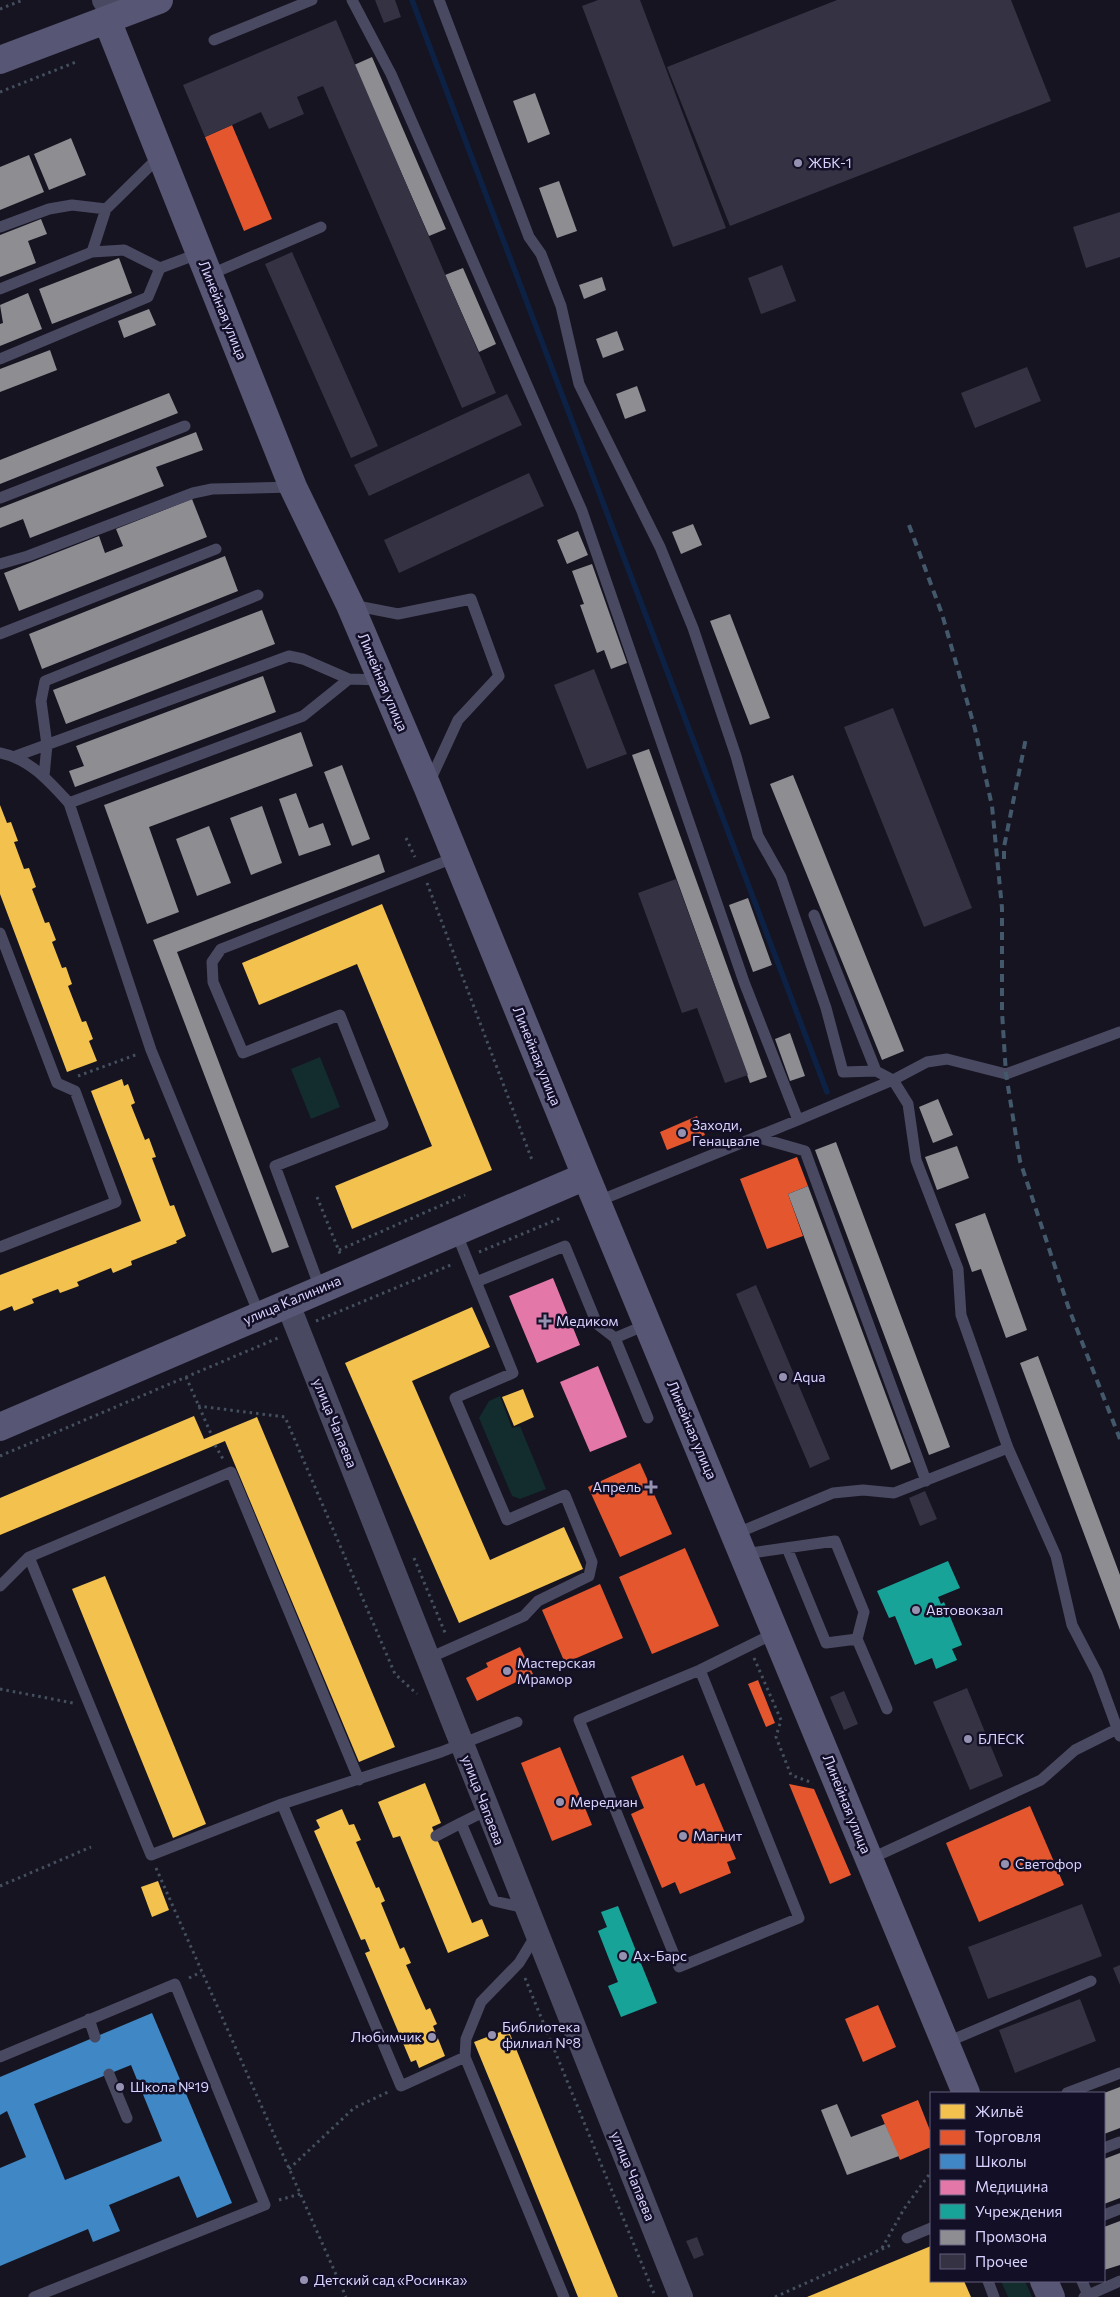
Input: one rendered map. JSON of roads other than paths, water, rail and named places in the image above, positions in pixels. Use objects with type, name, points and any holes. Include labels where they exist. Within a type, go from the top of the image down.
[{"type":"main road","points":[[0,60],[109,12],[159,0]]},
{"type":"main road","name":"Линейная улица","points":[[109,12],[160,156],[293,487],[350,605],[427,786],[596,1202],[740,1544],[966,2092]]},
{"type":"main road","name":"улица Калинина","points":[[0,1426],[455,1230],[586,1176]]},
{"type":"main road","points":[[1044,2282],[1051,2297]]},
{"type":"street","name":"улица Чапаева","points":[[287,1302],[429,1658],[525,1908],[681,2297]]},
{"type":"lane","points":[[214,40],[312,0]]},
{"type":"lane","points":[[352,0],[391,74],[582,511],[744,982],[798,1120]]},
{"type":"lane","points":[[439,0],[528,237],[541,254],[561,306],[580,384],[660,547],[694,628],[736,756],[758,836],[781,877],[826,1008],[843,1072],[876,1071],[893,1080],[908,1104],[916,1160],[958,1270],[961,1315],[1008,1448],[1056,1556],[1072,1625],[1096,1673],[1119,1732],[1074,1750],[1041,1780],[870,1859]]},
{"type":"lane","points":[[92,252],[106,209],[160,156]]},
{"type":"lane","points":[[0,227],[49,209],[72,205],[106,209]]},
{"type":"lane","points":[[0,289],[92,252],[124,250],[160,268],[204,264],[321,227]]},
{"type":"lane","points":[[0,359],[148,297],[160,268]]},
{"type":"lane","points":[[0,498],[185,426]]},
{"type":"lane","points":[[0,564],[28,556],[193,492],[212,489],[293,487]]},
{"type":"lane","points":[[0,634],[216,549]]},
{"type":"lane","points":[[44,776],[47,745],[40,700],[45,680],[258,595]]},
{"type":"lane","points":[[350,605],[398,614],[471,599],[499,676],[458,720],[427,786]]},
{"type":"lane","points":[[16,756],[289,656],[303,659],[349,679],[382,680]]},
{"type":"lane","points":[[69,803],[303,716],[349,679]]},
{"type":"lane","points":[[0,752],[16,756],[44,776],[69,803],[151,1050],[259,1314]]},
{"type":"lane","points":[[320,1288],[275,1166],[383,1124],[340,1014],[243,1053],[213,982],[212,962],[221,949],[456,858]]},
{"type":"lane","points":[[814,914],[876,1071]]},
{"type":"lane","points":[[0,933],[57,1083],[75,1092],[116,1202],[0,1247]]},
{"type":"lane","points":[[596,1202],[893,1080],[927,1062],[947,1059],[1006,1074],[1120,1032]]},
{"type":"lane","points":[[756,1137],[805,1151],[926,1481]]},
{"type":"lane","points":[[429,1658],[524,1616],[538,1601],[589,1576],[592,1562],[565,1495],[507,1520],[458,1407],[455,1398],[513,1373],[455,1230]]},
{"type":"lane","points":[[476,1282],[565,1246],[597,1324],[615,1338],[648,1418]]},
{"type":"lane","points":[[615,1338],[648,1324]]},
{"type":"lane","points":[[740,1544],[833,1493],[863,1490],[894,1493],[1008,1448]]},
{"type":"lane","points":[[0,1586],[28,1557],[231,1472],[359,1780]]},
{"type":"lane","points":[[740,1544],[787,1548],[835,1542],[864,1612],[857,1639],[887,1709]]},
{"type":"lane","points":[[787,1548],[826,1643],[857,1639]]},
{"type":"lane","points":[[28,1557],[151,1855],[282,1804],[462,1745],[517,1722]]},
{"type":"lane","points":[[700,1670],[799,1918],[679,1967],[579,1720],[700,1670],[776,1632]]},
{"type":"lane","points":[[282,1804],[401,2086],[465,2056]]},
{"type":"lane","points":[[436,1836],[487,1810]]},
{"type":"lane","points":[[461,1823],[494,1901],[525,1908]]},
{"type":"lane","points":[[536,1935],[519,1963],[480,2002],[466,2039],[465,2056],[564,2297]]},
{"type":"lane","points":[[945,2043],[1091,1981]]},
{"type":"lane","points":[[0,2057],[175,1984],[265,2205],[34,2297]]},
{"type":"lane","points":[[89,2019],[95,2037]]},
{"type":"lane","points":[[1070,2092],[1120,2073]]},
{"type":"lane","points":[[109,2074],[127,2118]]},
{"type":"lane","points":[[1105,2148],[1120,2142]]},
{"type":"lane","points":[[1105,2215],[1120,2209]]},
{"type":"lane","points":[[907,2238],[930,2228]]},
{"type":"lane","points":[[1082,2282],[1086,2296],[1120,2281]]},
{"type":"lane","points":[[988,2282],[994,2297]]},
{"type":"waterway","points":[[412,0],[827,1092]]},
{"type":"railway","points":[[909,525],[942,614],[975,729],[992,806],[1002,908],[1002,1012],[1006,1074],[1020,1161],[1069,1309],[1120,1439]]},
{"type":"railway","points":[[1004,859],[1004,847],[1026,738]]},
{"type":"place","name":"ЖБК-1","points":[[798,163]]},
{"type":"place","name":"Заходи, Генацвале","points":[[682,1133]]},
{"type":"place","name":"Медиком","points":[[545,1321]]},
{"type":"place","name":"Aqua","points":[[783,1377]]},
{"type":"place","name":"Апрель","points":[[651,1487]]},
{"type":"place","name":"Автовокзал","points":[[916,1610]]},
{"type":"place","name":"Мастерская Мрамор","points":[[507,1671]]},
{"type":"place","name":"БЛЕСК","points":[[968,1739]]},
{"type":"place","name":"Мередиан","points":[[560,1802]]},
{"type":"place","name":"Магнит","points":[[683,1836]]},
{"type":"place","name":"Светофор","points":[[1005,1864]]},
{"type":"place","name":"Ах-Барс","points":[[623,1956]]},
{"type":"place","name":"Библиотека филиал N°8","points":[[492,2035]]},
{"type":"place","name":"Любимчик","points":[[432,2037]]},
{"type":"place","name":"Школа №19","points":[[120,2087]]},
{"type":"place","name":"Детский сад «Росинка»","points":[[304,2280]]}]
